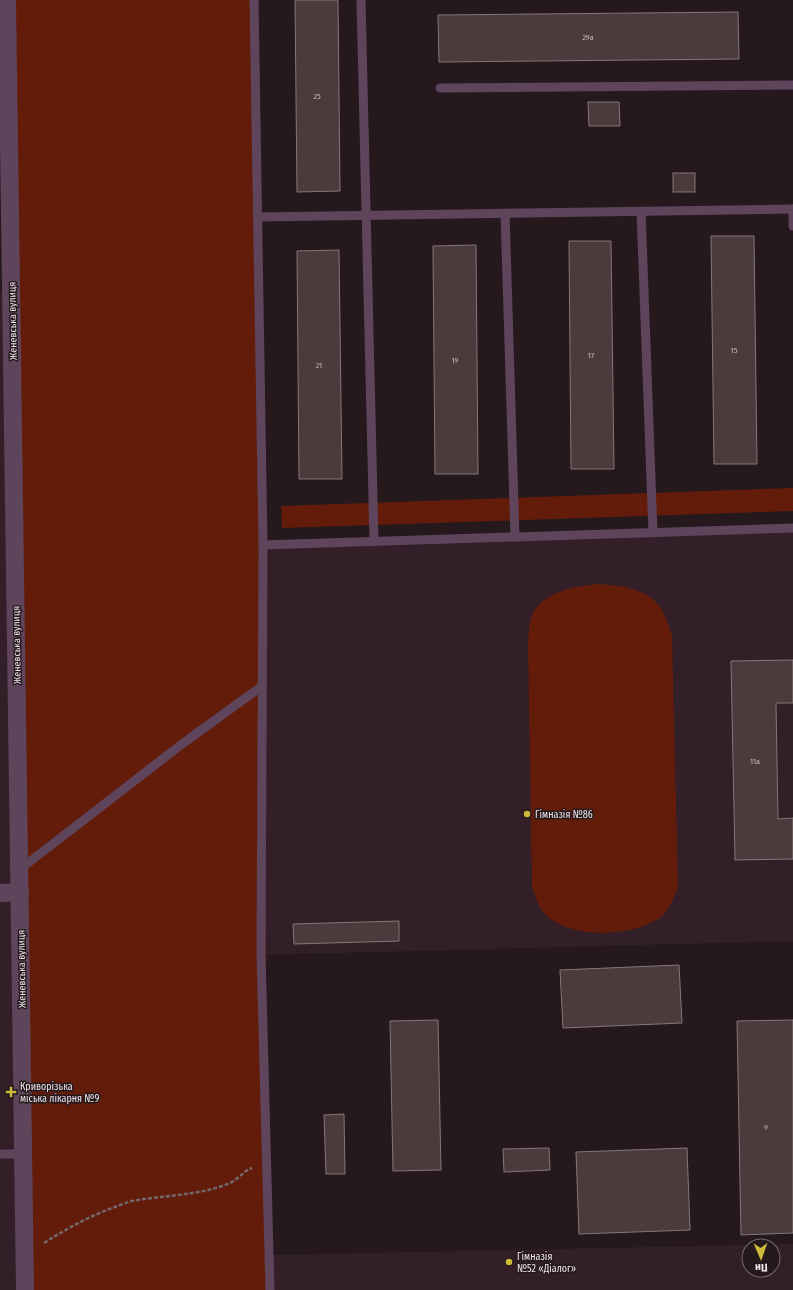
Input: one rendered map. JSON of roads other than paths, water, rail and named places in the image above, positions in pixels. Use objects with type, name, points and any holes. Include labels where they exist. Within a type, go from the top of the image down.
[{"type":"street","name":"Женевська вулиця","points":[[7,0],[6,293],[20,892],[25,1290]]},
{"type":"street","points":[[0,893],[20,892]]},
{"type":"lane","points":[[254,0],[263,545],[261,955],[270,1290]]},
{"type":"lane","points":[[361,0],[374,542]]},
{"type":"lane","points":[[440,88],[793,85]]},
{"type":"lane","points":[[258,217],[793,210],[793,226]]},
{"type":"lane","points":[[641,212],[653,533]]},
{"type":"lane","points":[[505,213],[515,537]]},
{"type":"lane","points":[[263,545],[793,528]]},
{"type":"lane","points":[[19,870],[182,744],[262,686]]},
{"type":"lane","points":[[0,1154],[24,1154]]},
{"type":"place","name":"Гімназія №86","points":[[527,814]]},
{"type":"place","name":"Криворізька міська лікарня №9","points":[[11,1092]]},
{"type":"place","name":"Гімназія №52 «Діалог»","points":[[509,1262]]}]
